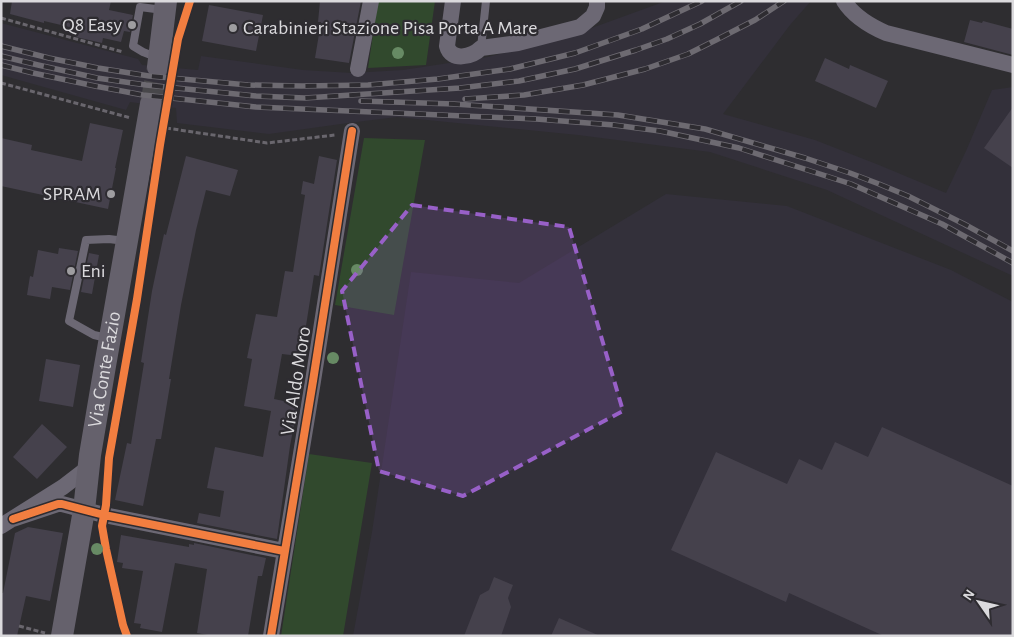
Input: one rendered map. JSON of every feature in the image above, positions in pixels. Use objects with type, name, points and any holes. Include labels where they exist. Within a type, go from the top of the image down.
[{"type":"main road","points":[[158,63],[166,6]]},
{"type":"main road","name":"Via Conte Fazio","points":[[55,635],[94,512],[89,467],[127,241],[157,122]]},
{"type":"street","points":[[358,69],[370,1]]},
{"type":"street","points":[[453,1],[447,46],[448,50],[455,56],[471,55],[481,48],[518,43],[580,27],[593,16],[597,7],[597,1]]},
{"type":"street","points":[[844,1],[856,15],[871,26],[886,33],[1013,65]]},
{"type":"street","name":"Via Aldo Moro","points":[[271,636],[313,381],[351,132]]},
{"type":"street","points":[[7,522],[89,467]]},
{"type":"street","points":[[7,522],[58,504],[66,504],[94,512],[284,551]]},
{"type":"lane","points":[[481,48],[486,1]]},
{"type":"lane","points":[[110,338],[94,335],[69,321],[86,240],[108,239],[127,241]]},
{"type":"path","points":[[1,18],[158,63]]},
{"type":"path","points":[[1,83],[157,122],[267,143],[351,132]]},
{"type":"path","points":[[19,626],[55,635]]},
{"type":"highlighted area","points":[[412,205],[569,227],[623,411],[463,496],[379,471],[342,291]]},
{"type":"shaded area","points":[[666,1],[811,1],[790,25],[723,114],[815,140],[946,193],[992,90],[1013,87],[1013,276],[827,190],[710,152],[578,135],[397,117],[269,134],[177,123],[176,108],[130,102],[126,110],[1,75],[1,23],[138,59],[142,65],[198,70],[201,56],[303,70],[352,73],[403,70],[488,57],[578,33]]},
{"type":"shaded area","points":[[666,194],[787,206],[951,270],[1013,302],[1013,636],[353,636],[372,532],[411,272],[519,283]]},
{"type":"green space","points":[[378,1],[435,1],[426,65],[368,68]]},
{"type":"green space","points":[[364,138],[425,140],[394,315],[335,305]]},
{"type":"green space","points":[[309,454],[372,463],[343,636],[281,636]]},
{"type":"building","points":[[12,1],[111,1],[109,10],[133,15],[130,32],[124,31],[121,42],[103,38],[102,43],[76,37],[78,29],[10,14]]},
{"type":"building","points":[[320,1],[361,1],[349,63],[315,58],[321,22],[318,22]]},
{"type":"building","name":"Carabinieri Stazione Pisa Porta A Mare","points":[[209,5],[263,15],[256,51],[202,41]]},
{"type":"building","points":[[970,20],[982,23],[983,21],[1013,29],[1013,55],[964,42]]},
{"type":"building","points":[[825,58],[849,69],[850,65],[888,81],[876,108],[815,81]]},
{"type":"building","points":[[1013,107],[1013,168],[984,148]]},
{"type":"building","points":[[90,123],[123,130],[108,209],[1,186],[1,138],[32,145],[31,150],[82,161]]},
{"type":"building","points":[[186,156],[238,170],[230,196],[206,190],[181,305],[161,439],[156,439],[143,506],[115,500],[127,443],[131,444],[144,363],[141,362],[152,291],[164,234],[166,235]]},
{"type":"building","points":[[319,156],[337,160],[319,276],[314,275],[305,332],[299,356],[282,354],[274,399],[298,404],[277,539],[197,523],[199,513],[220,517],[224,491],[207,488],[215,447],[263,457],[271,411],[244,406],[252,359],[247,358],[256,314],[277,317],[285,271],[293,272],[305,195],[301,194],[303,181],[314,184]]},
{"type":"building","points":[[59,248],[78,251],[70,290],[52,287],[50,299],[27,295],[30,276],[33,277],[38,250],[58,254]]},
{"type":"building","points":[[89,253],[99,255],[92,294],[81,292]]},
{"type":"building","points":[[46,359],[80,365],[73,407],[39,401]]},
{"type":"building","points":[[42,424],[67,447],[37,479],[13,457]]},
{"type":"building","points":[[882,427],[1013,486],[1013,636],[884,636],[789,593],[786,602],[671,550],[716,452],[787,484],[799,459],[822,470],[835,442],[868,457]]},
{"type":"building","points":[[28,527],[63,533],[50,601],[26,596],[17,636],[1,636],[1,593],[3,593],[15,533]]},
{"type":"building","points":[[121,535],[189,547],[189,544],[194,545],[194,543],[266,558],[262,576],[258,576],[248,636],[213,636],[197,633],[207,569],[175,563],[162,632],[140,628],[141,624],[134,623],[143,571],[122,568],[123,563],[117,562]]},
{"type":"building","points":[[494,577],[513,585],[508,598],[511,607],[501,636],[464,636],[480,595],[489,590]]},
{"type":"building","points":[[559,618],[600,636],[551,636]]},
{"type":"tunnel","points":[[151,104],[158,67]]},
{"type":"railway","points":[[1,46],[98,68],[149,76],[248,85],[368,85],[438,79],[510,69],[575,53],[642,29],[702,1]]},
{"type":"railway","points":[[1,56],[97,78],[256,96],[305,98],[460,88],[519,81],[575,69],[667,39],[700,24],[741,1]]},
{"type":"railway","points":[[465,99],[524,95],[583,85],[645,69],[688,54],[755,20],[784,1]]},
{"type":"railway","points":[[1,65],[143,95],[256,107],[536,119],[614,125],[660,131],[739,148],[851,184],[942,224],[1013,263]]},
{"type":"railway","points":[[361,101],[454,104],[618,115],[705,129],[805,158],[879,184],[908,196],[1013,251]]},
{"type":"cycle path","points":[[127,636],[102,526],[106,505],[109,458],[137,299],[160,145],[178,39],[190,1]]},
{"type":"cycle path","points":[[271,636],[352,131]]},
{"type":"cycle path","points":[[13,519],[62,504],[104,515],[284,551]]},
{"type":"place","name":"Q8 Easy","points":[[132,25]]},
{"type":"place","name":"Carabinieri Stazione Pisa Porta A Mare","points":[[233,28]]},
{"type":"place","name":"SPRAM","points":[[111,194]]},
{"type":"place","name":"Eni","points":[[71,271]]}]
